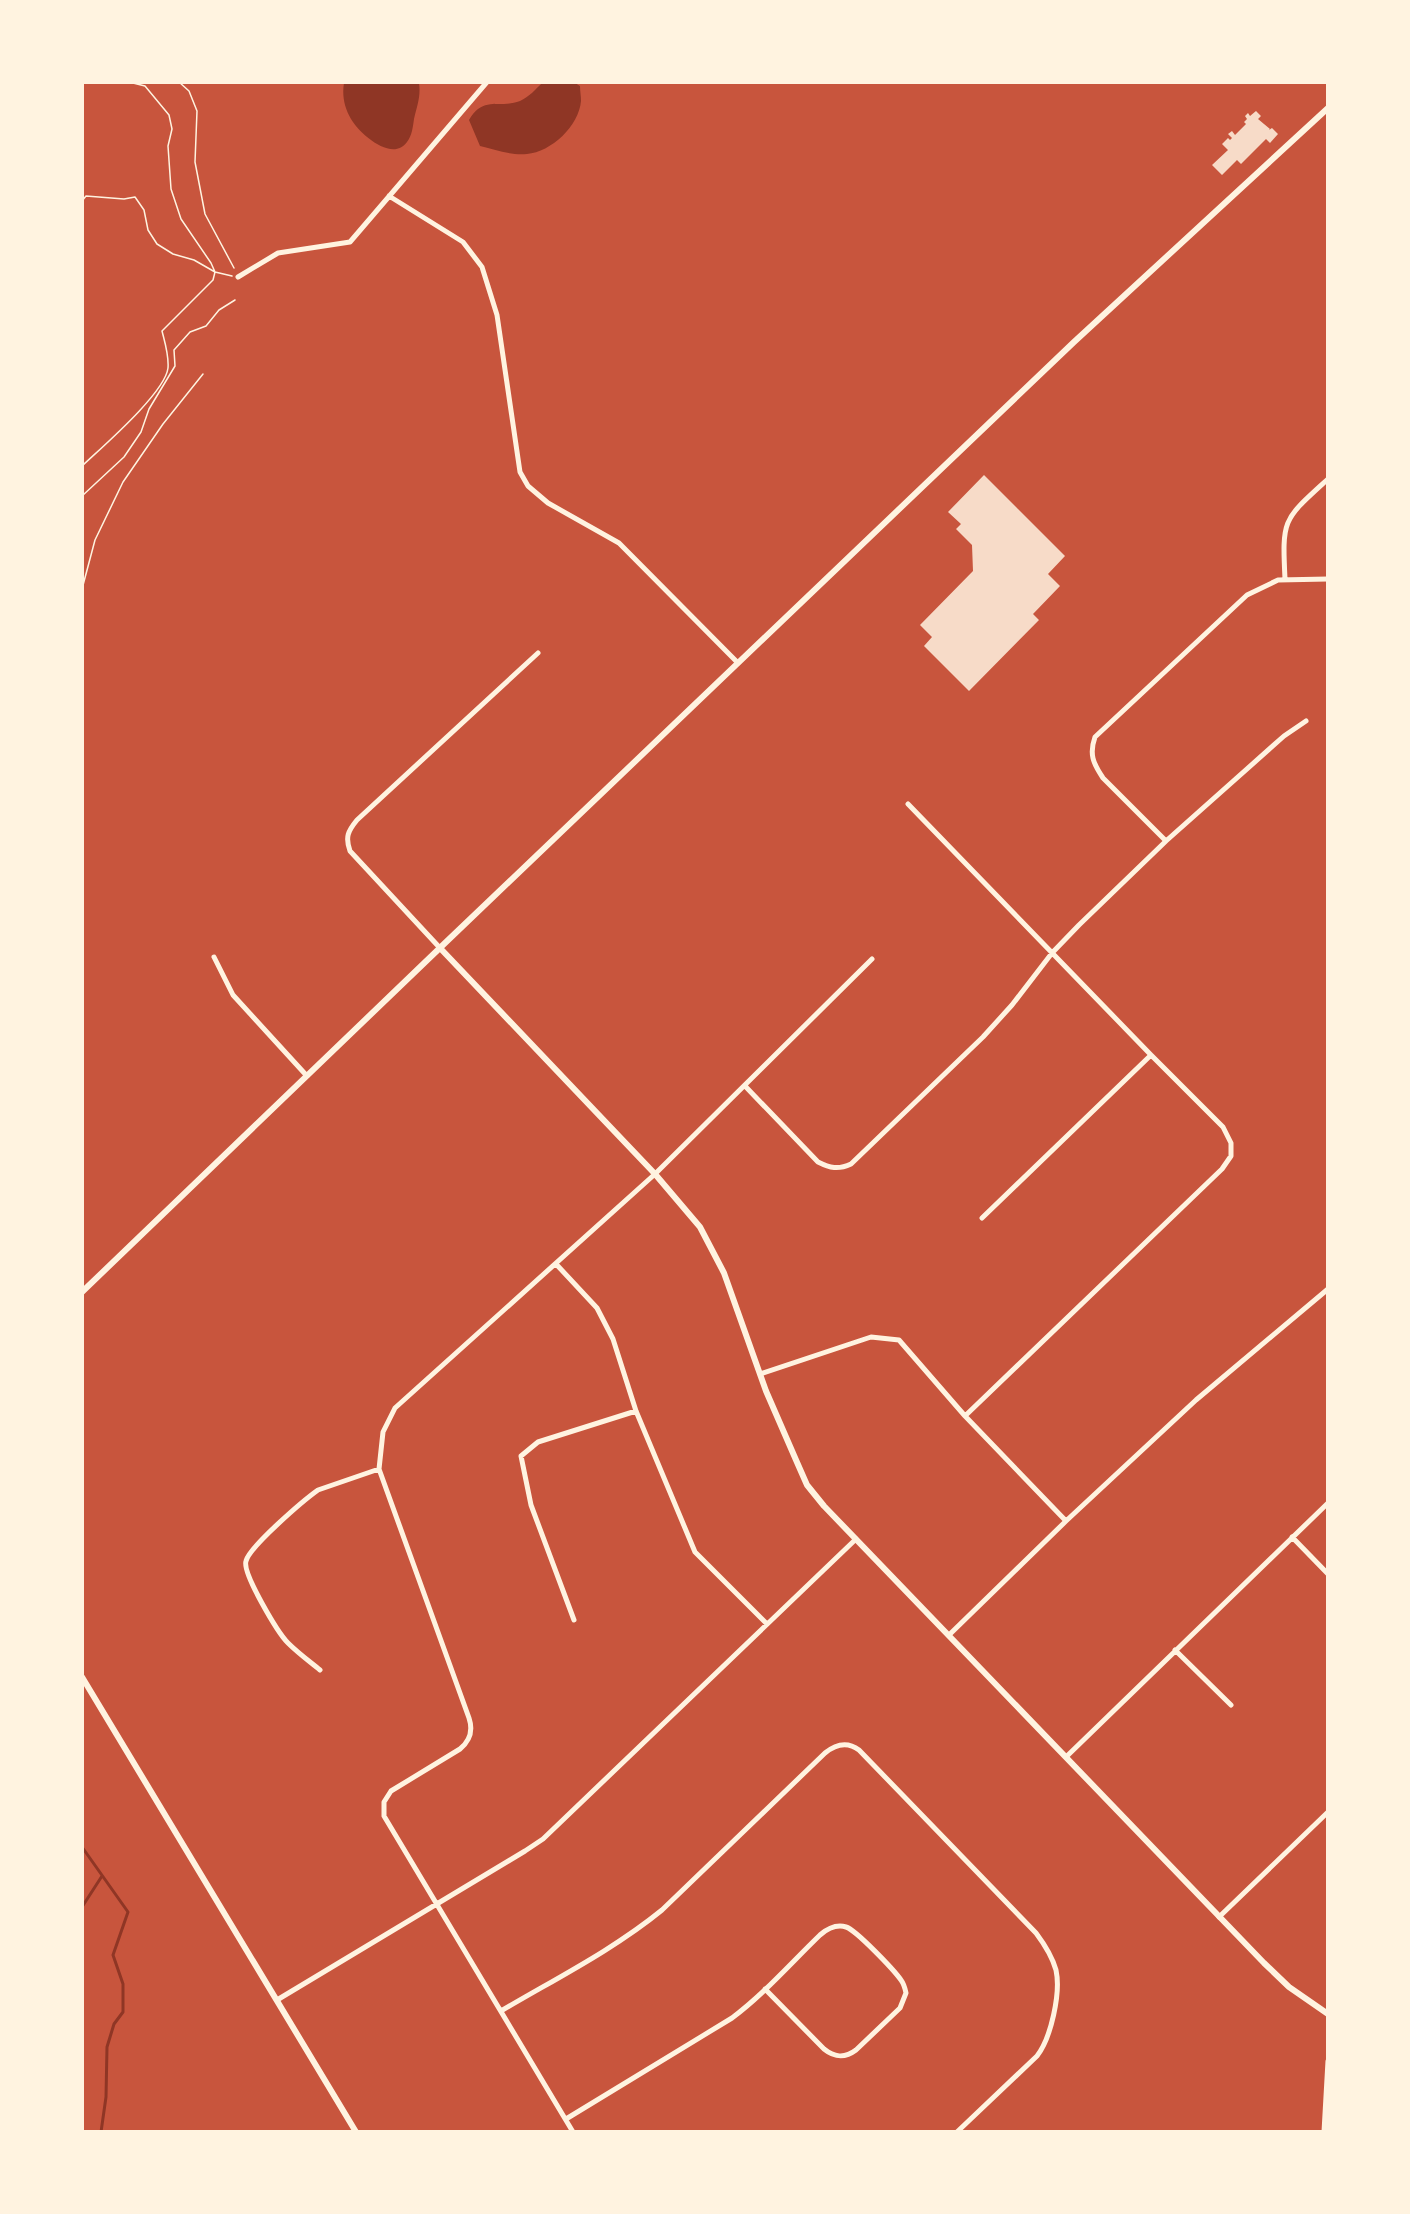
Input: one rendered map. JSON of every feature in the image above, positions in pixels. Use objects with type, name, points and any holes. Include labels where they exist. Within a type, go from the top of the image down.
[{"type":"street","points":[[238,277],[278,254],[350,242],[486,82]]},
{"type":"street","points":[[82,1292],[1074,342],[1328,108]]},
{"type":"street","points":[[389,196],[463,242],[482,267],[497,315],[520,472],[528,486],[548,503],[619,543],[738,663]]},
{"type":"street","points":[[1285,579],[1284,536],[1289,518],[1296,508],[1328,478]]},
{"type":"street","points":[[1166,841],[1103,778],[1091,756],[1095,737],[1234,605],[1255,589],[1285,579],[1328,579]]},
{"type":"street","points":[[538,653],[357,820],[347,834],[346,842],[350,851],[655,1174],[700,1227],[724,1273],[760,1374],[807,1485],[856,1539],[1219,1917],[1289,1987],[1328,2014]]},
{"type":"street","points":[[745,1086],[818,1162],[833,1169],[841,1169],[851,1164],[983,1037],[1012,1005],[1052,953],[1166,841],[1284,736],[1306,721]]},
{"type":"street","points":[[908,804],[1150,1055],[1223,1127],[1231,1143],[1231,1156],[1222,1169],[965,1416]]},
{"type":"street","points":[[214,957],[233,995],[307,1076]]},
{"type":"street","points":[[573,2132],[383,1811],[384,1802],[391,1791],[463,1747],[469,1739],[471,1727],[379,1469],[383,1432],[395,1408],[655,1174],[872,959]]},
{"type":"street","points":[[982,1218],[1150,1055]]},
{"type":"street","points":[[556,1264],[597,1308],[614,1339],[636,1411],[695,1552],[767,1624]]},
{"type":"street","points":[[949,1635],[1066,1521],[1196,1400],[1328,1289]]},
{"type":"street","points":[[760,1374],[871,1337],[899,1340],[965,1416],[1066,1521]]},
{"type":"street","points":[[574,1620],[531,1504],[521,1456],[538,1442],[636,1411]]},
{"type":"street","points":[[320,1670],[286,1641],[246,1573],[245,1563],[256,1547],[310,1495],[318,1490],[379,1469]]},
{"type":"street","points":[[1066,1757],[1328,1503]]},
{"type":"street","points":[[1292,1537],[1328,1574]]},
{"type":"street","points":[[277,2000],[543,1839],[856,1539]]},
{"type":"street","points":[[1175,1650],[1231,1705]]},
{"type":"street","points":[[82,1677],[356,2132]]},
{"type":"street","points":[[501,2011],[643,1925],[662,1910],[825,1753],[836,1745],[851,1745],[1036,1933],[1050,1955],[1056,1972],[1056,1988],[1049,2032],[1042,2049],[957,2132]]},
{"type":"street","points":[[1219,1917],[1328,1812]]},
{"type":"street","points":[[566,2119],[714,2031],[740,2012],[824,1932],[840,1926],[847,1927],[857,1934],[900,1979],[906,1993],[900,2008],[856,2050],[840,2057],[824,2049],[765,1989]]},
{"type":"street","points":[[1324,2132],[1328,2061]]},
{"type":"path","points":[[82,466],[152,396],[168,371],[168,353],[162,332],[213,280],[215,272],[181,219],[171,189],[168,146],[172,129],[169,115],[145,86],[129,82]]},
{"type":"path","points":[[178,82],[189,91],[197,111],[195,162],[205,214],[238,277]]},
{"type":"path","points":[[82,201],[86,196],[124,199],[135,197],[144,210],[148,230],[157,244],[173,254],[195,260],[215,272],[238,277]]},
{"type":"path","points":[[82,496],[124,457],[141,432],[149,410],[176,366],[174,350],[190,332],[206,326],[219,310],[235,300]]},
{"type":"path","points":[[82,589],[95,540],[123,482],[163,424],[203,374]]},
{"type":"shaded area","points":[[543,82],[575,83],[580,86],[579,110],[575,120],[562,136],[545,148],[527,154],[509,153],[480,146],[469,120],[474,112],[486,105],[520,101]]},
{"type":"shaded area","points":[[344,83],[419,83],[412,131],[401,148],[385,148],[376,144],[355,125],[343,96]]},
{"type":"building","points":[[1256,111],[1261,116],[1258,119],[1269,130],[1272,128],[1278,134],[1270,143],[1266,139],[1241,164],[1237,160],[1222,175],[1212,165],[1228,150],[1222,144],[1228,138],[1230,140],[1232,138],[1228,134],[1232,131],[1235,135],[1246,124],[1245,116],[1248,113],[1250,116]]},
{"type":"building","points":[[984,475],[1065,556],[1048,574],[1060,586],[1033,614],[1039,620],[969,691],[924,646],[932,637],[920,625],[973,571],[972,545],[956,529],[961,524],[948,512]]},
{"type":"waterway","points":[[82,1847],[128,1912],[113,1955],[123,1984],[123,2012],[114,2024],[107,2047],[106,2097],[101,2132]]},
{"type":"waterway","points":[[82,1907],[102,1876]]}]
